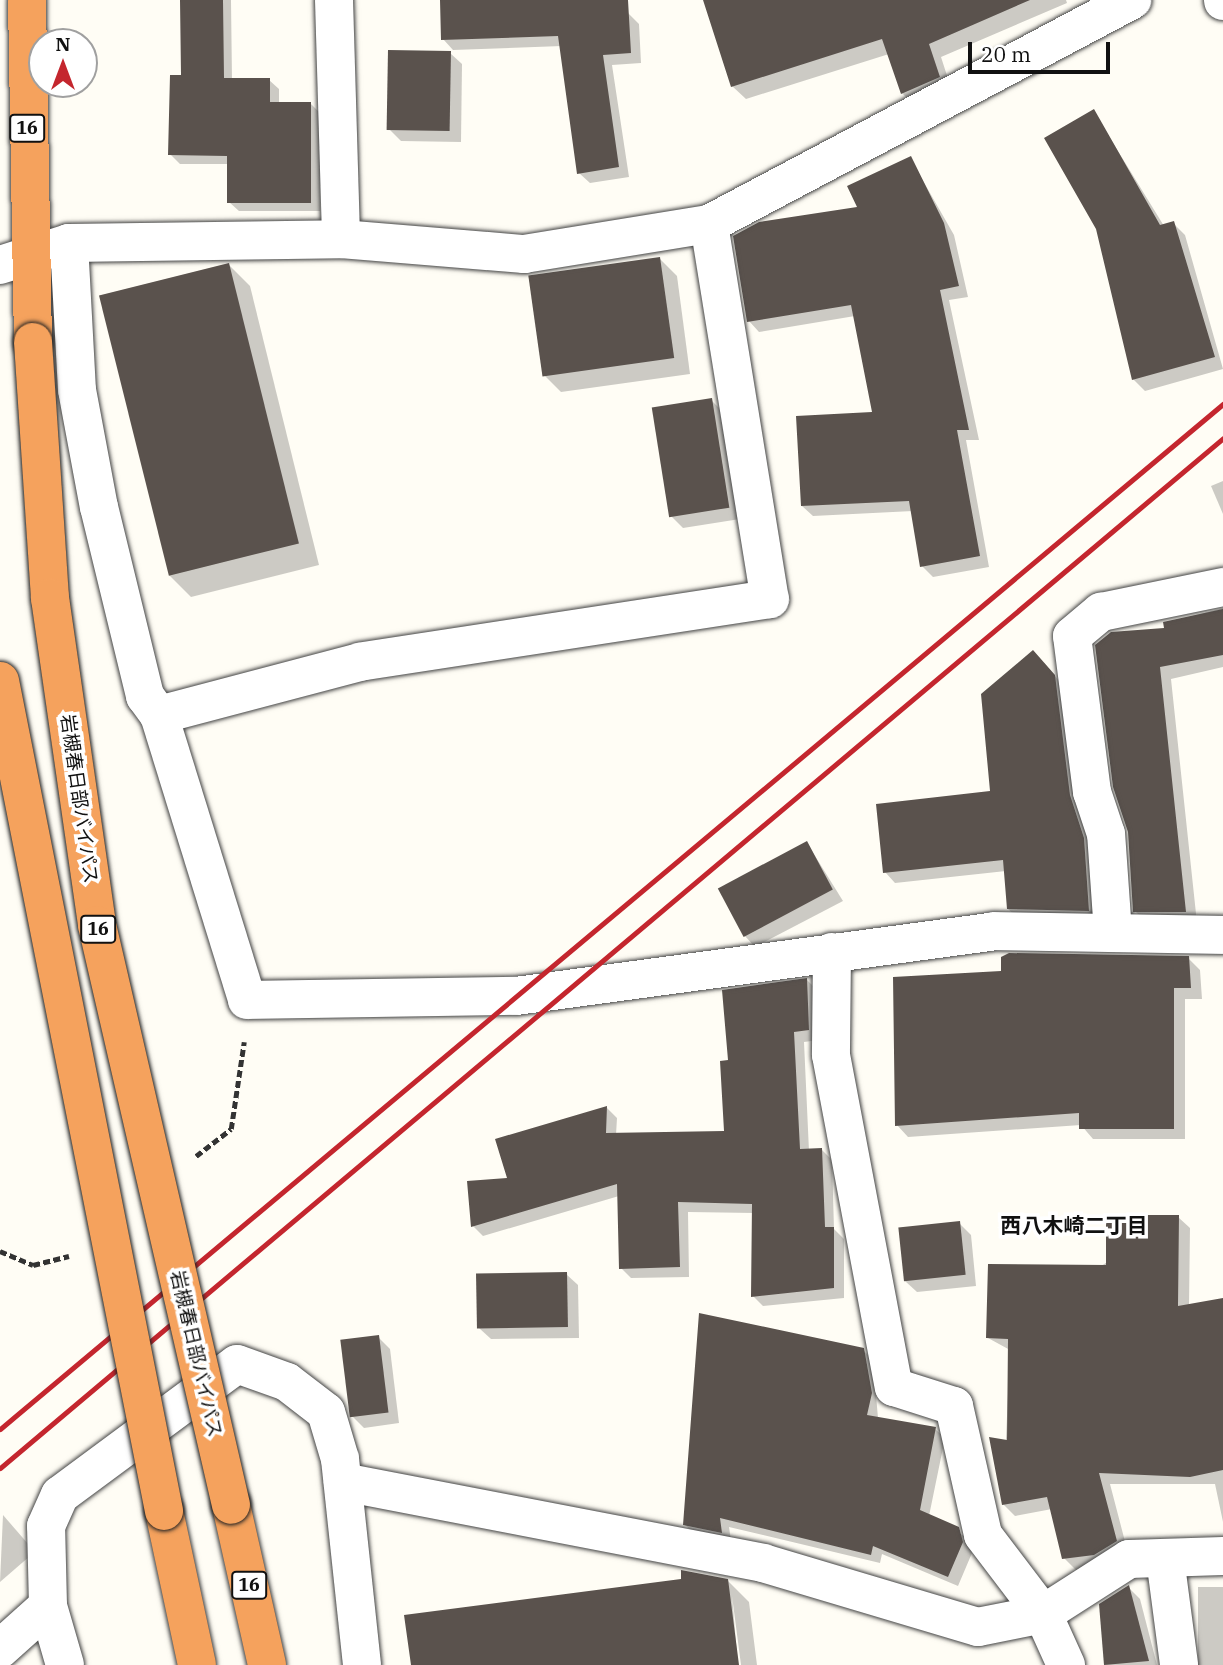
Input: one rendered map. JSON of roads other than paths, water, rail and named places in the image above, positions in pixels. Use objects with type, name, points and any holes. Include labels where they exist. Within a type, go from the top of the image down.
[{"type":"highway","name":"岩槻春日部バイパス","points":[[27,0],[14,260],[33,342],[50,598],[97,925],[267,1665]]},
{"type":"highway","name":"16","points":[[0,681],[164,1511],[197,1665]]},
{"type":"street","points":[[334,0],[341,239]]},
{"type":"street","points":[[14,260],[69,243],[341,239],[524,254],[709,224],[1132,0]]},
{"type":"street","points":[[159,715],[360,662],[770,599],[709,224]]},
{"type":"street","points":[[69,243],[77,390],[99,507],[145,696],[159,715],[247,1000],[516,996],[994,931],[1223,935]]},
{"type":"street","points":[[1112,933],[1105,834],[1091,792],[1072,636],[1101,612],[1223,587]]},
{"type":"street","points":[[832,952],[831,1055],[894,1387],[954,1406],[983,1535],[1042,1614],[1066,1665]]},
{"type":"street","points":[[65,1665],[48,1606],[46,1525],[60,1495],[237,1364],[287,1381],[326,1412],[343,1482],[362,1665]]},
{"type":"street","points":[[343,1482],[763,1563],[978,1627],[1042,1614],[1129,1559],[1223,1556]]},
{"type":"street","points":[[1165,1558],[1179,1665]]},
{"type":"street","points":[[0,1649],[48,1606]]},
{"type":"railway","points":[[0,1429],[1223,404]]},
{"type":"railway","points":[[0,1468],[1223,438]]},
{"type":"district","name":"西八木崎二丁目","points":[[1074,1225]]}]
